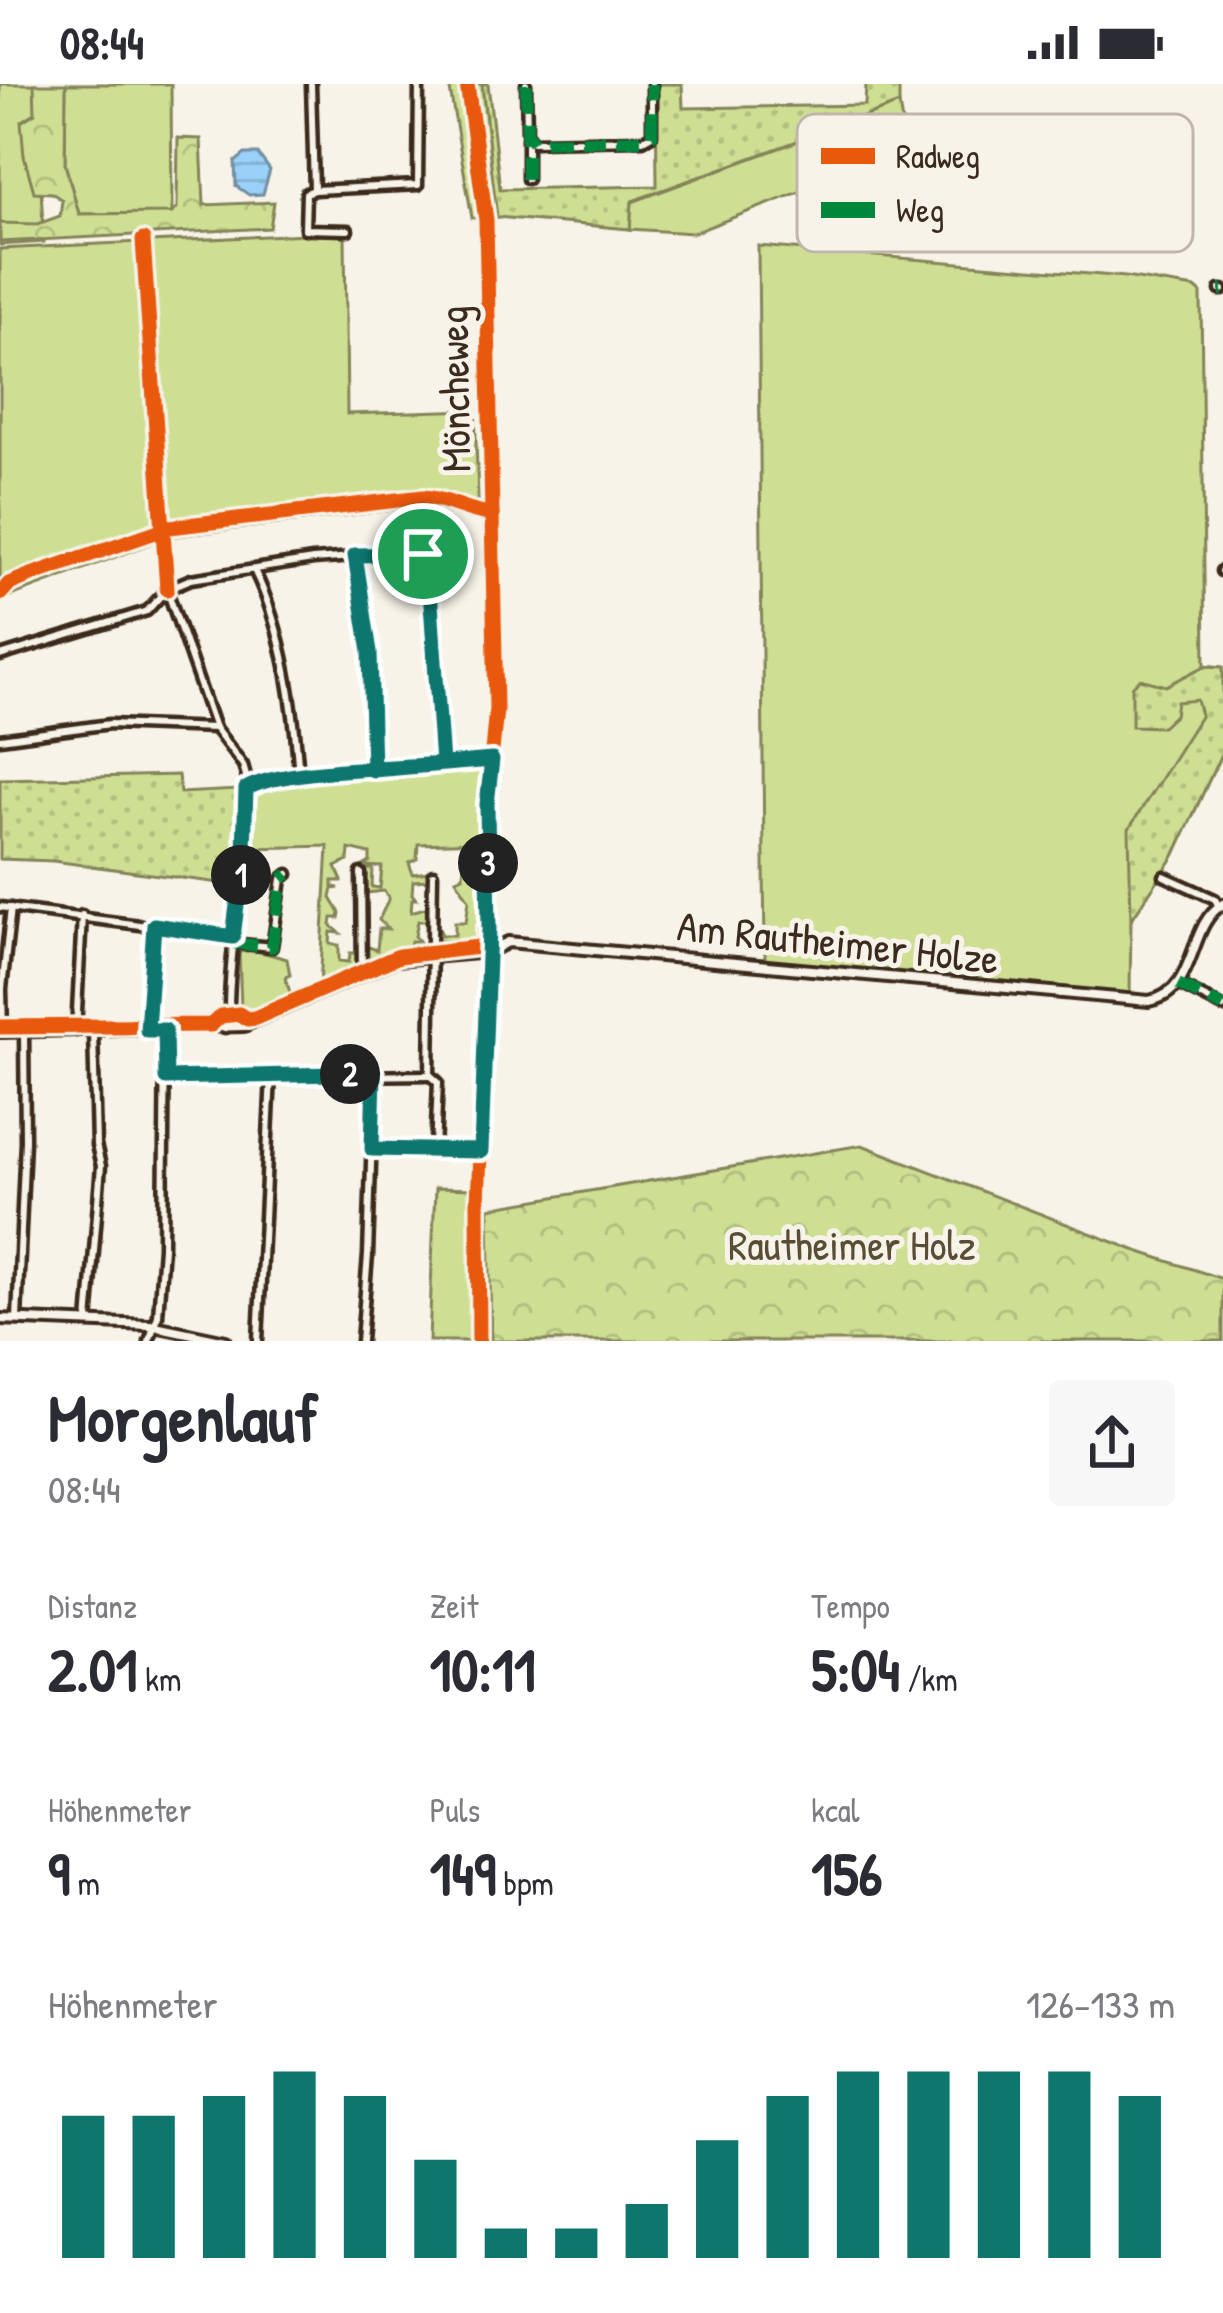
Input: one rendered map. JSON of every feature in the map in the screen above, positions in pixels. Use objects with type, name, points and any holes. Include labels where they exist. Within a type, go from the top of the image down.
[{"type":"street","points":[[311,84],[314,190]]},
{"type":"street","points":[[348,230],[305,230],[306,193],[418,185],[418,84]]},
{"type":"street","name":"Möncheweg","points":[[467,84],[486,220],[496,709],[487,804],[479,1341]]},
{"type":"street","points":[[526,84],[527,179]]},
{"type":"street","points":[[527,134],[533,142],[643,140],[652,135],[652,84]]},
{"type":"street","points":[[0,656],[147,611],[167,590],[191,579],[355,555],[423,554],[428,560],[442,764]]},
{"type":"street","points":[[355,555],[370,652],[373,770]]},
{"type":"street","points":[[254,570],[280,650],[299,776]]},
{"type":"street","points":[[167,590],[215,728],[243,765],[249,787]]},
{"type":"street","points":[[0,739],[110,724],[215,728]]},
{"type":"street","points":[[222,1029],[230,1020],[244,795],[249,787],[299,776],[492,760]]},
{"type":"street","points":[[361,873],[362,974]]},
{"type":"street","points":[[0,907],[154,925],[272,947],[283,879],[288,874]]},
{"type":"street","points":[[430,1075],[434,874]]},
{"type":"street","points":[[1164,876],[1221,904],[1178,984],[1223,1007]]},
{"type":"street","points":[[2,1032],[11,908]]},
{"type":"street","points":[[76,1031],[82,915]]},
{"type":"street","points":[[1209,919],[1223,918]]},
{"type":"street","points":[[147,1030],[154,925]]},
{"type":"street","name":"Am Rautheimer Holze","points":[[2,1032],[222,1029],[253,1023],[397,960],[488,952],[501,944],[528,942],[1139,1001],[1164,997],[1178,984]]},
{"type":"street","points":[[149,1341],[155,1326],[163,1247],[165,1030]]},
{"type":"street","points":[[17,1319],[25,1031]]},
{"type":"street","points":[[88,1322],[101,1166],[95,1145],[93,1031]]},
{"type":"street","points":[[361,1341],[374,1073]]},
{"type":"street","points":[[166,1078],[430,1075],[438,1082],[435,1150]]},
{"type":"street","points":[[258,1341],[271,1076]]},
{"type":"street","points":[[372,1149],[481,1151]]},
{"type":"street","points":[[0,1319],[155,1326],[226,1341]]},
{"type":"green space","points":[[0,84],[35,84],[44,242],[0,245]]},
{"type":"green space","points":[[34,84],[66,84],[65,164],[79,214],[172,213],[177,208],[178,138],[201,139],[204,205],[274,202],[270,228],[0,242],[0,223],[38,224],[60,216],[62,200],[52,193],[34,192],[24,156],[21,122],[35,113]]},
{"type":"green space","points":[[66,84],[171,84],[172,214],[79,214],[65,164]]},
{"type":"green space","points":[[449,84],[482,84],[497,217],[472,218]]},
{"type":"green space","points":[[482,84],[488,84],[500,189],[657,186],[656,84],[682,84],[683,108],[865,105],[866,84],[899,84],[899,104],[871,114],[797,114],[797,141],[632,201],[630,229],[497,217]]},
{"type":"green space","points":[[899,104],[901,114],[872,114]]},
{"type":"green space","points":[[797,141],[797,193],[693,233],[630,229],[632,202]]},
{"type":"green space","points":[[345,232],[347,414],[475,410],[478,500],[169,537],[0,600],[0,249],[140,242],[159,524],[169,522],[151,242]]},
{"type":"green space","points":[[758,246],[1125,277],[1195,288],[1201,293],[1205,665],[1223,667],[1223,750],[1174,856],[1131,920],[1130,996],[765,960]]},
{"type":"green space","points":[[1205,666],[1223,667],[1223,750],[1174,856],[1131,920],[1129,829],[1201,715],[1197,700],[1177,702],[1175,715],[1162,727],[1132,726],[1132,687],[1140,679],[1166,686]]},
{"type":"green space","points":[[480,769],[480,842],[418,844],[417,859],[409,863],[413,874],[429,872],[428,880],[413,881],[416,899],[412,899],[411,912],[428,907],[428,929],[426,921],[418,921],[415,936],[419,941],[411,941],[410,946],[428,949],[366,965],[363,945],[377,950],[379,929],[388,929],[379,920],[389,898],[384,891],[366,893],[367,869],[373,869],[372,887],[380,888],[382,867],[363,866],[370,862],[370,854],[349,849],[348,861],[336,867],[342,881],[333,881],[333,887],[339,888],[333,889],[331,898],[340,913],[331,925],[340,933],[331,932],[330,944],[339,945],[339,961],[349,962],[350,953],[356,953],[357,969],[320,986],[328,846],[253,848],[253,794],[302,782]]},
{"type":"green space","points":[[178,775],[180,793],[238,790],[235,885],[53,861],[0,859],[0,779]]},
{"type":"green space","points":[[464,863],[483,864],[484,941],[449,947],[449,941],[434,941],[434,928],[442,935],[455,935],[455,922],[466,922],[469,900],[456,879],[463,876]]},
{"type":"green space","points":[[254,950],[287,959],[290,975],[285,977],[292,998],[250,1016],[241,1008],[239,952]]},
{"type":"green space","name":"Rautheimer Holz","points":[[862,1145],[1134,1250],[1223,1279],[1223,1341],[491,1341],[489,1208]]},
{"type":"green space","points":[[435,1188],[474,1189],[474,1341],[429,1341]]},
{"type":"water","points":[[245,154],[258,154],[270,170],[263,194],[249,195],[236,186],[235,162]]},
{"type":"marked path","points":[[526,84],[527,134],[533,142],[643,140],[652,135],[652,84]]},
{"type":"marked path","points":[[527,134],[527,179]]},
{"type":"marked path","points":[[233,943],[272,947],[282,879],[288,874]]},
{"type":"marked path","points":[[1178,984],[1223,1007]]},
{"type":"cycle path","points":[[467,84],[486,220],[496,709],[487,804],[489,929],[478,1203],[479,1341]]},
{"type":"cycle path","points":[[143,240],[167,589]]},
{"type":"cycle path","points":[[0,594],[9,584],[31,575],[170,527],[423,497],[492,514]]},
{"type":"cycle path","points":[[0,1027],[211,1025],[221,1016],[255,1018],[399,956],[479,947],[489,929]]},
{"type":"route","points":[[423,554],[355,555],[370,652],[373,770],[492,760],[487,804],[489,929],[481,1151],[372,1149],[374,1073],[166,1078],[165,1030],[147,1030],[154,925],[233,937],[246,789],[296,776],[373,770],[442,764],[428,560],[423,554]]}]
